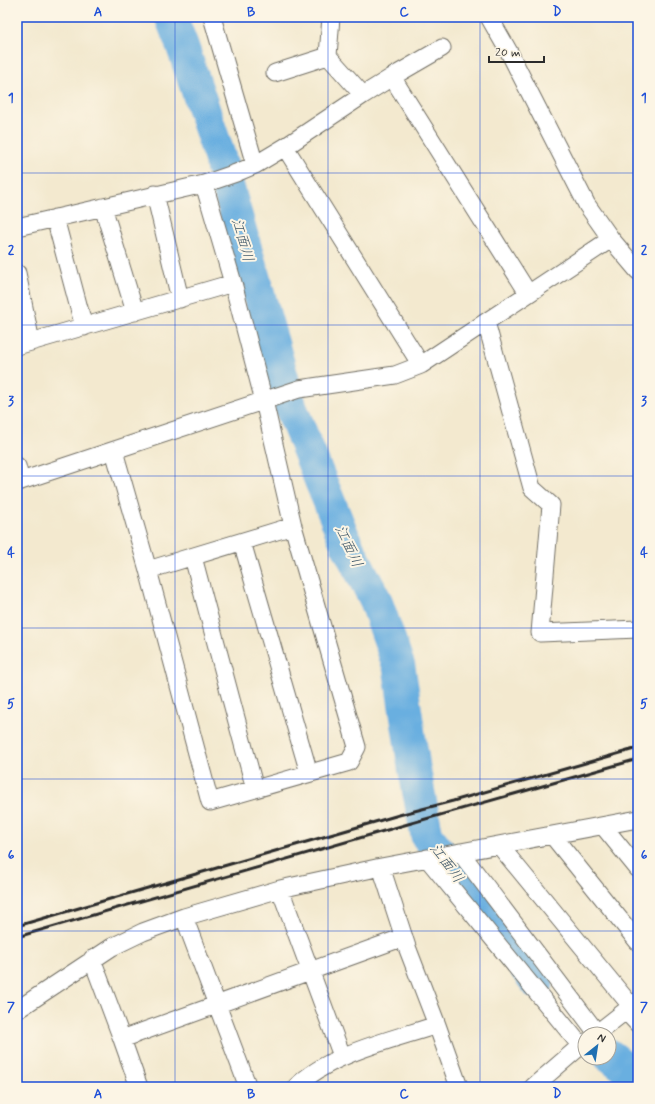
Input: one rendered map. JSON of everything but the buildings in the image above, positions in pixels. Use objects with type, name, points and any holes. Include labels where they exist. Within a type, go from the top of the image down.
[{"type":"street","points":[[212,17],[256,165]]},
{"type":"street","points":[[331,17],[328,56],[363,95]]},
{"type":"street","points":[[488,17],[508,52],[587,205],[611,239],[638,271]]},
{"type":"street","points":[[17,227],[210,182],[256,165],[363,95],[442,48]]},
{"type":"street","points":[[275,73],[328,56]]},
{"type":"street","points":[[392,78],[528,294]]},
{"type":"street","points":[[285,147],[421,365]]},
{"type":"street","points":[[114,451],[148,570],[210,802],[349,762],[357,747],[293,526],[271,399],[233,283],[210,182]]},
{"type":"street","points":[[155,194],[180,299]]},
{"type":"street","points":[[102,207],[135,312]]},
{"type":"street","points":[[55,218],[84,327]]},
{"type":"street","points":[[17,466],[21,481],[299,389],[395,374],[421,365],[611,239]]},
{"type":"street","points":[[17,273],[24,344],[233,283]]},
{"type":"street","points":[[486,322],[532,488],[551,505],[540,633],[638,630]]},
{"type":"street","points":[[148,570],[293,526]]},
{"type":"street","points":[[242,542],[309,773]]},
{"type":"street","points":[[193,557],[255,789]]},
{"type":"street","points":[[17,1010],[112,947],[143,932],[184,917],[280,889],[381,867],[638,819]]},
{"type":"street","points":[[603,826],[638,869]]},
{"type":"street","points":[[552,835],[638,942]]},
{"type":"street","points":[[499,845],[632,1006],[638,1024]]},
{"type":"street","points":[[460,852],[581,1026]]},
{"type":"street","points":[[427,858],[578,1026]]},
{"type":"street","points":[[381,867],[404,937],[437,1025],[458,1087]]},
{"type":"street","points":[[280,889],[342,1056]]},
{"type":"street","points":[[184,917],[248,1087]]},
{"type":"street","points":[[122,1039],[404,937]]},
{"type":"street","points":[[92,960],[139,1087]]},
{"type":"street","points":[[607,1026],[632,1006]]},
{"type":"street","points":[[296,1087],[306,1078],[342,1056],[437,1025]]},
{"type":"street","points":[[533,1087],[577,1050]]},
{"type":"waterway","name":"江面川","points":[[171,17],[219,155],[291,408],[346,543],[376,601],[399,667],[414,767],[427,836],[457,874],[537,983]]},
{"type":"waterway","name":"江面川","points":[[617,1061],[638,1077]]},
{"type":"railway","points":[[17,926],[399,815],[638,748]]},
{"type":"railway","points":[[17,937],[638,759]]}]
